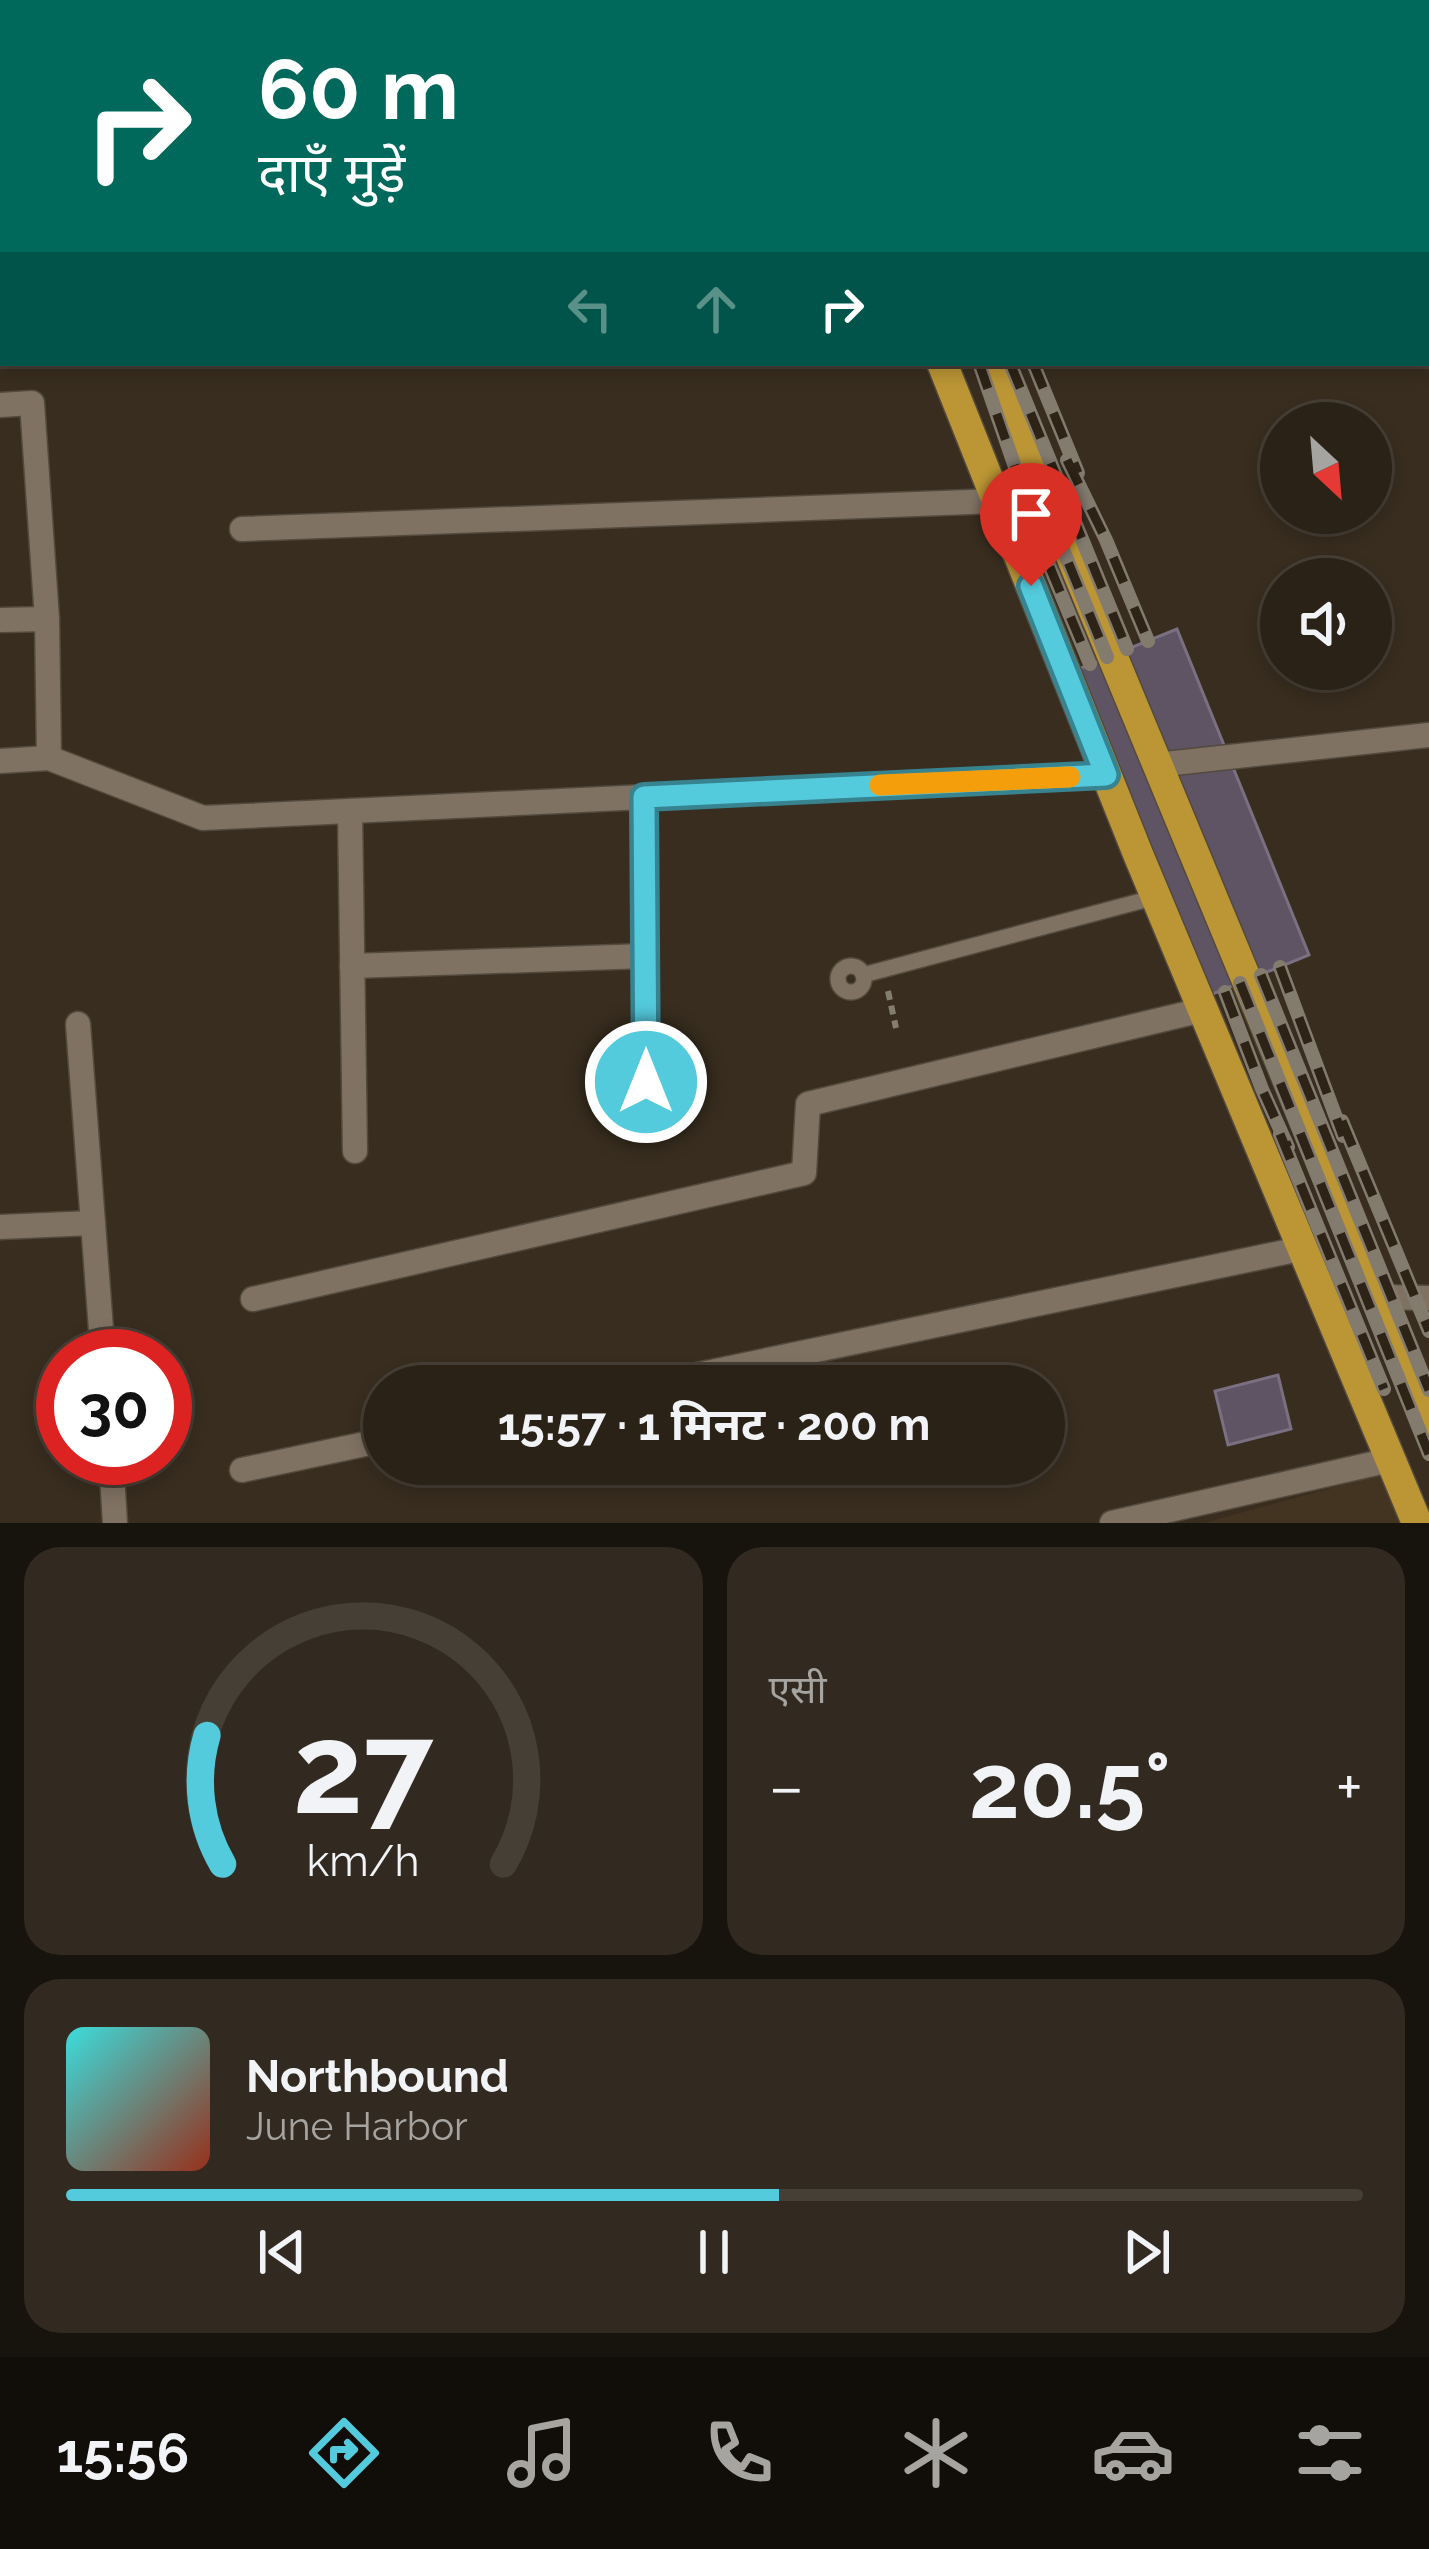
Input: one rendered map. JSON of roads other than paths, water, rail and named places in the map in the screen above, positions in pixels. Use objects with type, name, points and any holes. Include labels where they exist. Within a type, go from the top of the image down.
[{"type":"main road","points":[[943,366],[1202,1010],[1417,1523]]},
{"type":"main road","points":[[993,366],[1429,1420]]},
{"type":"main road","points":[[1330,1320],[1377,1297]]},
{"type":"street","points":[[0,405],[32,403],[47,620],[49,758]]},
{"type":"street","points":[[242,530],[998,501]]},
{"type":"street","points":[[0,620],[47,620]]},
{"type":"street","points":[[1156,765],[1429,735]]},
{"type":"street","points":[[0,760],[49,758],[203,818],[1106,775]]},
{"type":"street","points":[[644,797],[646,1082]]},
{"type":"street","points":[[350,811],[356,1151]]},
{"type":"street","points":[[352,966],[645,956]]},
{"type":"street","points":[[253,1299],[804,1173],[808,1104],[1202,1010]]},
{"type":"street","points":[[78,1024],[101,1329]]},
{"type":"street","points":[[0,1227],[93,1222]]},
{"type":"street","points":[[745,1365],[1300,1249]]},
{"type":"street","points":[[1377,1297],[1429,1298]]},
{"type":"street","points":[[242,1470],[363,1444]]},
{"type":"street","points":[[1112,1523],[1390,1460]]},
{"type":"street","points":[[113,1485],[116,1523]]},
{"type":"lane","points":[[863,975],[1156,897]]},
{"type":"railway","points":[[980,366],[1049,565],[1090,664]]},
{"type":"railway","points":[[1011,366],[1127,649]]},
{"type":"railway","points":[[1034,366],[1078,473]]},
{"type":"railway","points":[[1067,460],[1148,641]]},
{"type":"railway","points":[[1048,513],[1107,657]]},
{"type":"railway","points":[[1280,967],[1343,1136]]},
{"type":"railway","points":[[1261,975],[1429,1390]]},
{"type":"railway","points":[[1240,983],[1429,1454]]},
{"type":"railway","points":[[1225,992],[1288,1147]]},
{"type":"railway","points":[[1342,1121],[1429,1331]]},
{"type":"railway","points":[[1280,1134],[1384,1389]]}]
